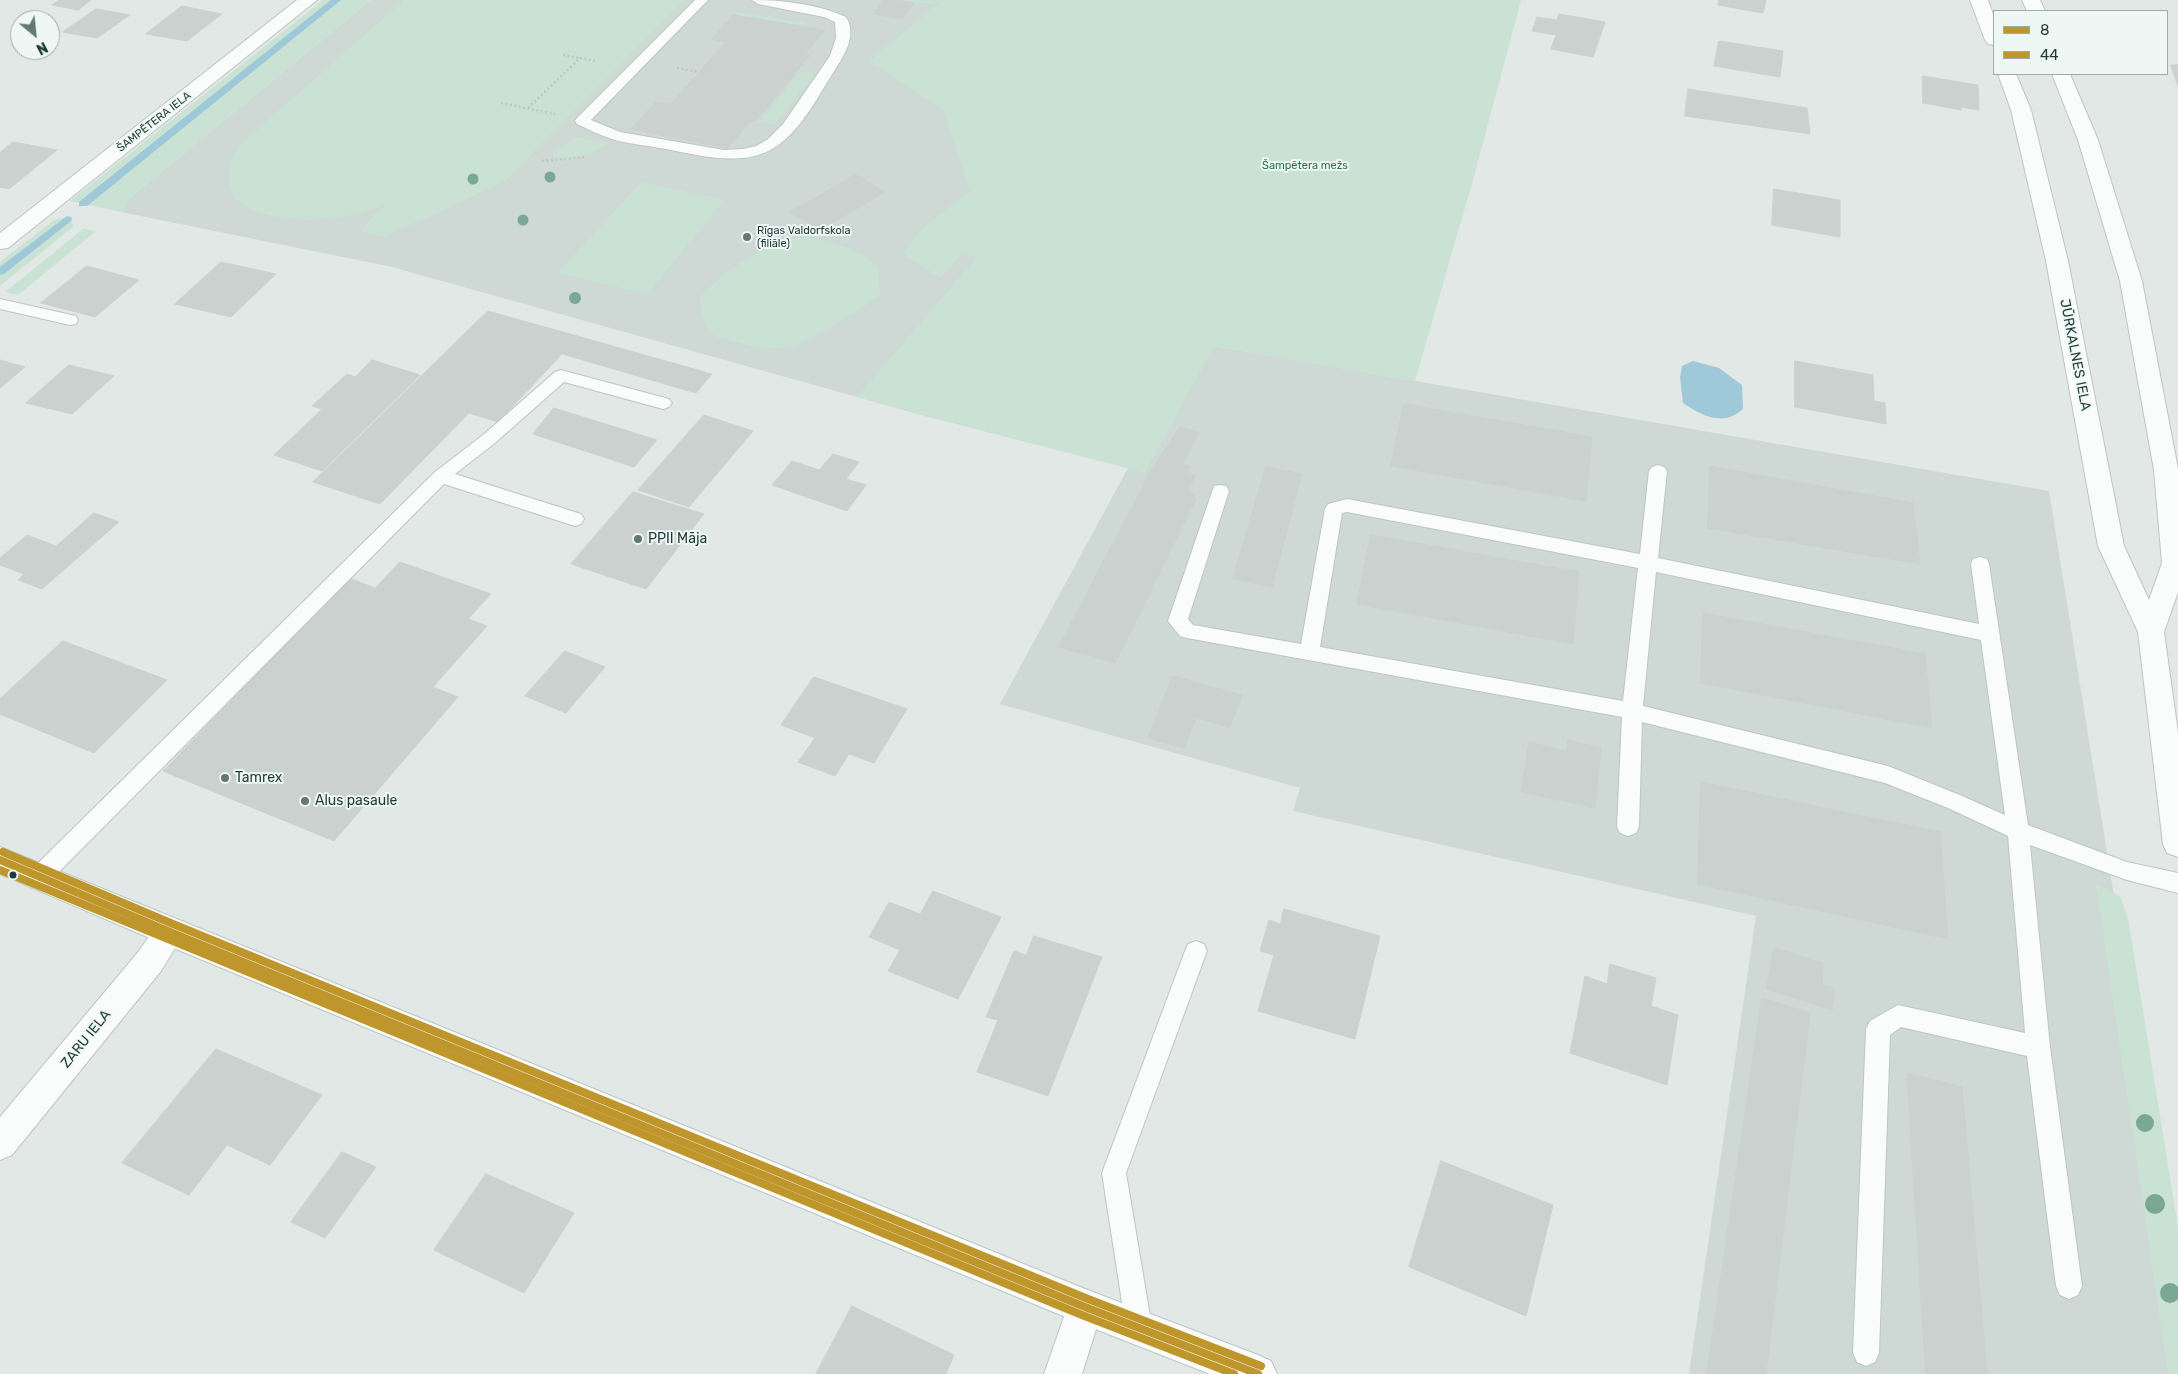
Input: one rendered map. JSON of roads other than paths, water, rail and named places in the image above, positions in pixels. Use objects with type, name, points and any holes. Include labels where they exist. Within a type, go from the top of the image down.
[{"type":"street","name":"ŠAMPĒTERA IELA","points":[[0,243],[308,0]]},
{"type":"street","points":[[1979,0],[1993,37]]},
{"type":"street","name":"JŪRKALNES IELA","points":[[2007,75],[2021,110],[2058,261],[2111,546],[2151,632],[2178,844]]},
{"type":"street","name":"JŪRKALNES IELA","points":[[2061,75],[2088,140],[2131,280],[2166,470],[2175,563],[2151,632]]},
{"type":"street","points":[[0,860],[170,932],[1085,1307],[1258,1374]]},
{"type":"street","name":"ZARU IELA","points":[[0,1143],[150,961],[170,932]]},
{"type":"street","points":[[1063,1374],[1085,1307]]},
{"type":"lane","points":[[702,0],[582,121],[616,136],[724,154],[741,155],[760,150],[773,143],[787,129],[837,56],[842,46],[845,32],[841,20],[828,14],[758,0]]},
{"type":"lane","points":[[0,304],[70,320]]},
{"type":"lane","points":[[39,877],[441,476],[489,439],[561,376],[663,403]]},
{"type":"lane","points":[[1628,827],[1632,711],[1658,471]]},
{"type":"lane","points":[[441,476],[575,519]]},
{"type":"lane","points":[[1220,491],[1178,621],[1187,631],[1632,711],[1888,775],[1955,802],[2018,831],[2127,871],[2178,882]]},
{"type":"lane","points":[[1309,652],[1334,509],[1346,505],[1648,563],[1990,634]]},
{"type":"lane","points":[[1980,564],[2018,831],[2038,1047],[2069,1286]]},
{"type":"lane","points":[[1139,1328],[1114,1173],[1196,951]]},
{"type":"lane","points":[[1866,1353],[1878,1029],[1898,1016],[2038,1047]]},
{"type":"water","points":[[1693,361],[1719,368],[1742,385],[1743,409],[1728,417],[1713,418],[1683,403],[1680,377],[1682,366]]},
{"type":"waterway","points":[[83,204],[337,0]]},
{"type":"waterway","points":[[0,272],[67,219]]},
{"type":"place","name":"Rīgas Valdorfskola (filiāle)","points":[[747,237]]},
{"type":"place","name":"PPII Māja","points":[[638,539]]},
{"type":"place","name":"Tamrex","points":[[225,778]]},
{"type":"place","name":"Alus pasaule","points":[[305,801]]},
{"type":"park label","name":"Šampētera mežs","points":[[1305,166]]}]
